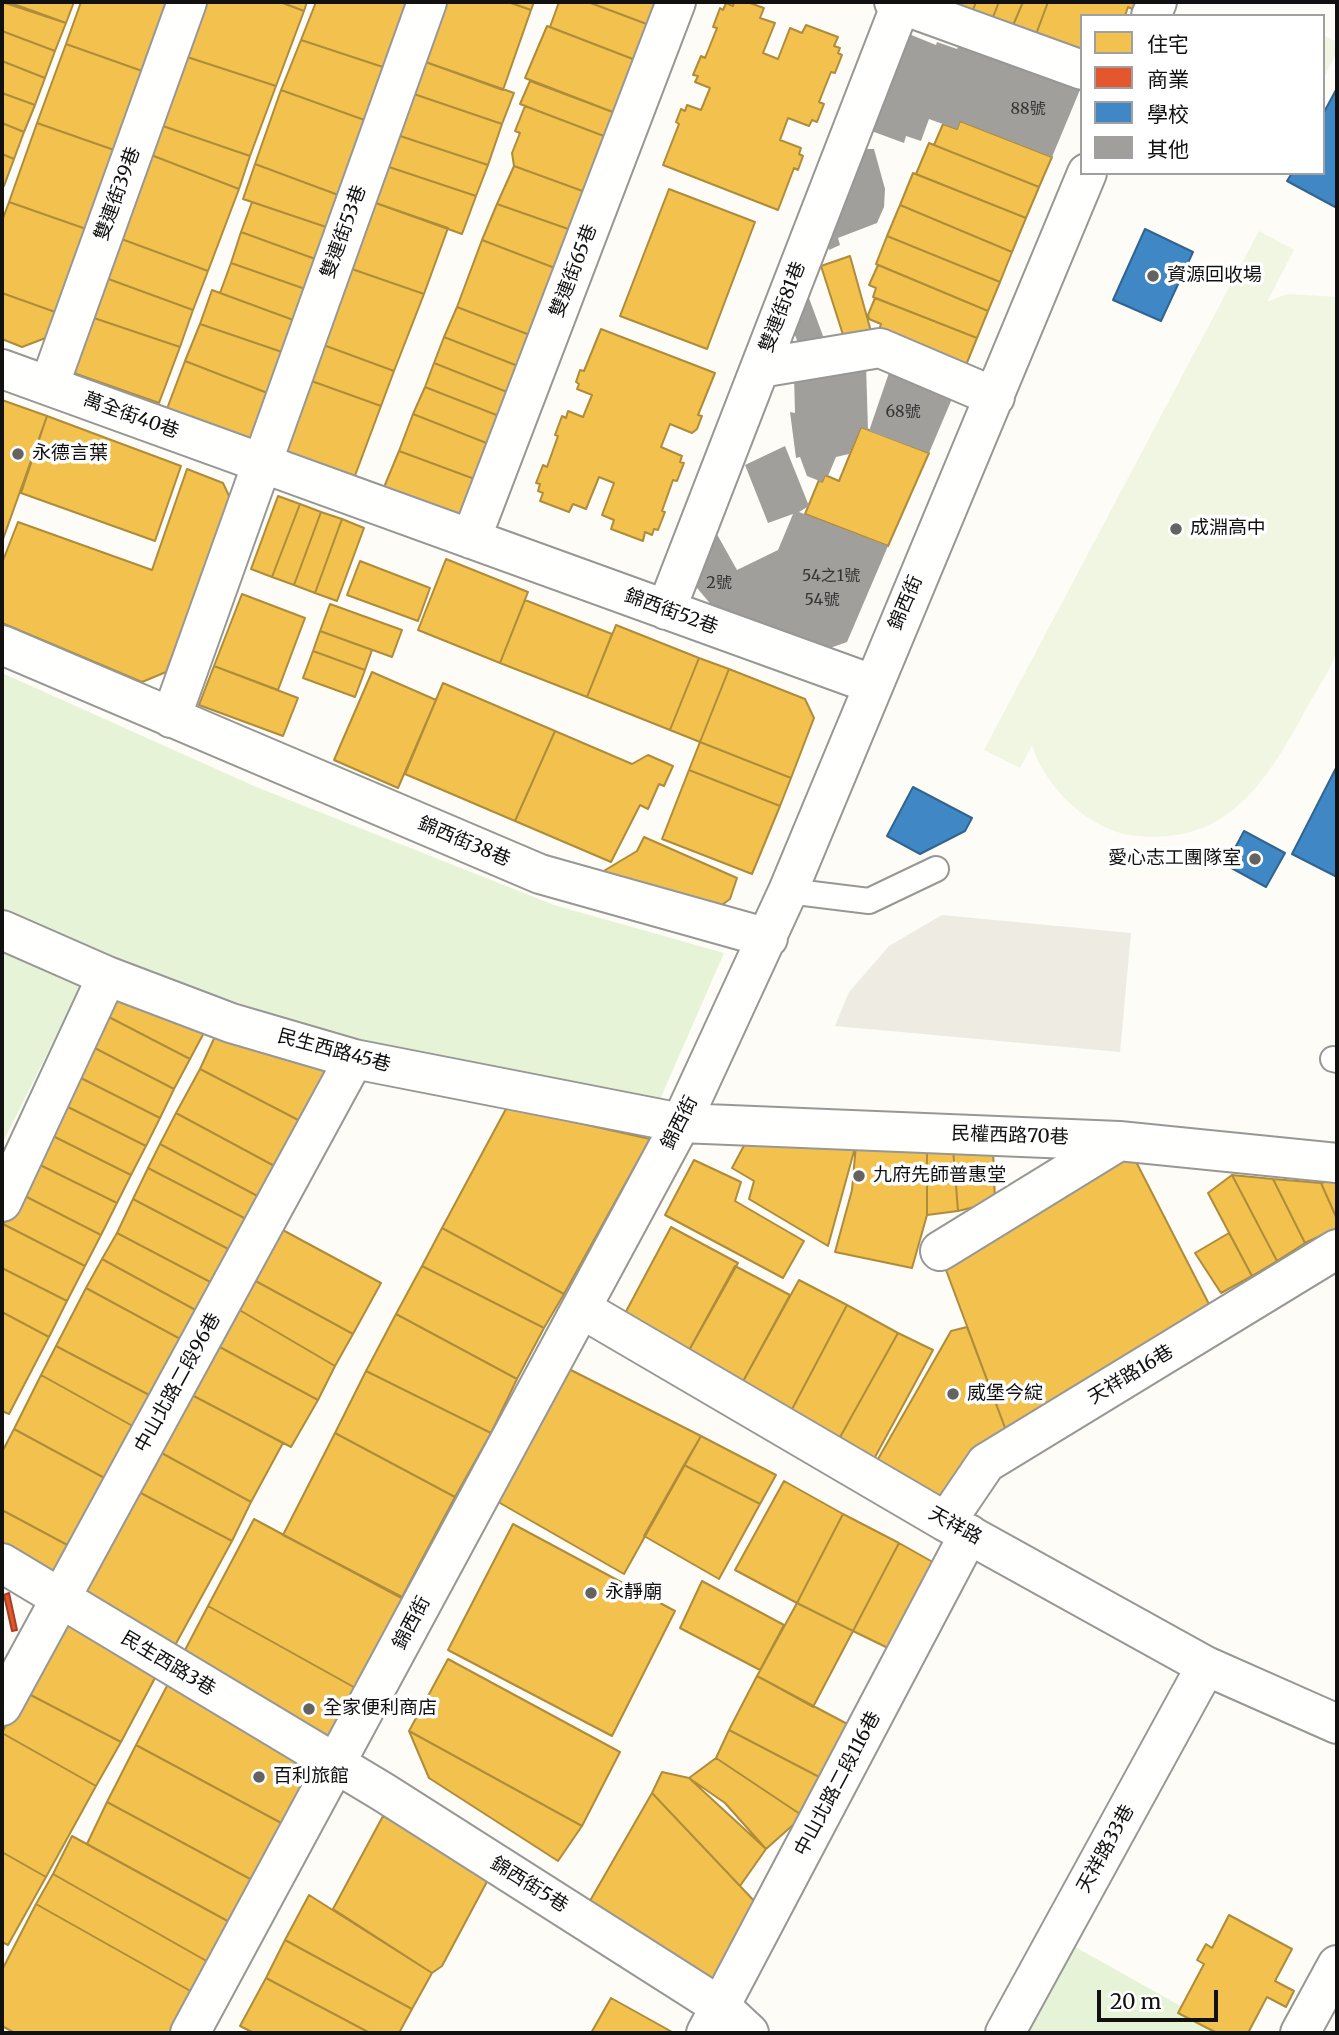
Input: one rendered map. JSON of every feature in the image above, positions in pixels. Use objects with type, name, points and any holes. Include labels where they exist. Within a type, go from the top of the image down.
[{"type":"street","name":"雙連街39巷","points":[[49,386],[187,2]]},
{"type":"street","name":"雙連街53巷","points":[[261,463],[427,2]]},
{"type":"street","name":"雙連街65巷","points":[[471,540],[676,2]]},
{"type":"street","points":[[897,3],[1080,69]]},
{"type":"street","name":"雙連街81巷","points":[[666,610],[897,3]]},
{"type":"street","name":"錦西街","points":[[190,2033],[681,1123],[768,938],[1086,175]]},
{"type":"street","points":[[760,368],[880,348],[995,397]]},
{"type":"street","name":"萬全街40巷","points":[[2,369],[471,540]]},
{"type":"street","points":[[171,718],[261,463]]},
{"type":"street","name":"錦西街52巷","points":[[471,540],[872,684]]},
{"type":"street","name":"錦西街38巷","points":[[2,645],[540,874],[768,938]]},
{"type":"street","name":"民生西路45巷","points":[[2,930],[107,976],[230,1023],[354,1059],[681,1123]]},
{"type":"street","points":[[2,1202],[107,976]]},
{"type":"street","name":"中山北路二段96巷","points":[[2,1706],[354,1059]]},
{"type":"street","name":"民權西路70巷","points":[[681,1123],[1119,1140],[1337,1163]]},
{"type":"street","points":[[940,1251],[1119,1140]]},
{"type":"street","name":"天祥路16巷","points":[[958,1528],[986,1463],[1337,1249]]},
{"type":"street","name":"天祥路","points":[[582,1309],[958,1528],[1206,1666],[1337,1724]]},
{"type":"street","name":"中山北路二段116巷","points":[[714,2020],[958,1528]]},
{"type":"street","name":"民生西路3巷","points":[[2,1563],[335,1764]]},
{"type":"street","name":"天祥路33巷","points":[[1005,2033],[1206,1666]]},
{"type":"street","name":"錦西街5巷","points":[[335,1764],[714,2020],[749,2033]]},
{"type":"street","points":[[1300,2033],[1337,1965]]},
{"type":"lane","points":[[788,891],[869,901],[936,869]]},
{"type":"green space","points":[[1325,36],[1337,42],[1337,52],[1325,75]]},
{"type":"green space","points":[[1259,231],[1294,250],[1267,302],[1287,294],[1337,297],[1336,654],[1279,756],[1244,800],[1223,817],[1199,829],[1171,836],[1120,833],[1087,817],[1072,806],[1048,777],[1032,745],[1020,768],[984,750]]},
{"type":"green space","points":[[2,673],[254,786],[554,905],[724,953],[658,1104],[359,1043],[114,961],[2,911]]},
{"type":"green space","points":[[2,949],[81,986],[2,1144]]},
{"type":"green space","points":[[1068,1943],[1229,2033],[1018,2033]]},
{"type":"shaded area","points":[[942,915],[1131,933],[1120,1052],[835,1026],[849,992],[889,946]]},
{"type":"building: 住宅","points":[[2,2],[66,23],[55,51],[2,31]]},
{"type":"building: 住宅","points":[[8,2],[74,2],[66,23]]},
{"type":"building: 住宅","points":[[81,2],[170,2],[145,72],[66,44]]},
{"type":"building: 住宅","points":[[201,2],[280,2],[304,11],[276,86],[181,55]]},
{"type":"building: 住宅","points":[[280,2],[307,2],[304,11]]},
{"type":"building: 住宅","points":[[316,2],[413,2],[389,69],[301,40]]},
{"type":"building: 住宅","points":[[441,2],[508,2],[531,10],[503,90],[420,60]]},
{"type":"building: 住宅","points":[[508,2],[534,2],[531,10]]},
{"type":"building: 住宅","points":[[559,2],[588,2],[652,26],[638,61],[550,27]]},
{"type":"building: 住宅","points":[[588,2],[661,2],[652,26]]},
{"type":"building: 住宅","points":[[734,2],[747,2],[764,8],[760,18],[775,23],[763,53],[778,59],[790,28],[802,33],[806,25],[838,37],[834,46],[840,48],[838,53],[842,55],[835,73],[831,72],[819,102],[824,104],[817,122],[812,120],[809,126],[788,118],[780,140],[801,148],[799,154],[803,156],[798,170],[794,168],[778,210],[663,165],[679,124],[676,122],[681,109],[685,111],[687,105],[701,110],[710,88],[695,82],[698,76],[693,75],[701,56],[705,58],[717,28],[713,27],[720,8],[723,10],[726,3],[733,6]]},
{"type":"building: 住宅","points":[[953,2],[976,2],[971,15],[950,8]]},
{"type":"building: 住宅","points":[[976,2],[999,2],[991,22],[971,15]]},
{"type":"building: 住宅","points":[[999,2],[1023,2],[1011,30],[991,22]]},
{"type":"building: 住宅","points":[[1023,2],[1048,2],[1035,37],[1011,30]]},
{"type":"building: 住宅","points":[[1048,2],[1143,2],[1139,12],[1128,7],[1126,14],[1080,14],[1080,53],[1035,37]]},
{"type":"building: 住宅","points":[[547,26],[638,61],[618,114],[525,78]]},
{"type":"building: 住宅","points":[[2,31],[55,51],[45,78],[2,61]]},
{"type":"building: 住宅","points":[[301,40],[389,69],[370,122],[281,90]]},
{"type":"building: 住宅","points":[[66,44],[145,72],[117,151],[37,123]]},
{"type":"building: 住宅","points":[[181,55],[276,86],[250,156],[157,124]]},
{"type":"building: 住宅","points":[[420,60],[514,93],[502,124],[408,92]]},
{"type":"building: 住宅","points":[[2,61],[45,78],[35,105],[2,93]]},
{"type":"building: 住宅","points":[[530,81],[618,114],[609,138],[520,104]]},
{"type":"building: 住宅","points":[[281,90],[370,122],[341,196],[255,164]]},
{"type":"building: 住宅","points":[[408,92],[502,124],[488,165],[394,134]]},
{"type":"building: 住宅","points":[[2,93],[35,105],[24,132],[2,123]]},
{"type":"building: 住宅","points":[[525,106],[609,138],[588,193],[514,166],[512,153],[520,133],[515,131]]},
{"type":"building: 住宅","points":[[960,121],[1052,157],[1039,187],[934,145],[943,124],[957,129]]},
{"type":"building: 住宅","points":[[2,123],[24,132],[14,159],[2,154]]},
{"type":"building: 住宅","points":[[37,123],[117,151],[89,230],[9,202]]},
{"type":"building: 住宅","points":[[157,124],[250,156],[239,189],[146,153]]},
{"type":"building: 住宅","points":[[394,134],[488,165],[476,196],[383,165]]},
{"type":"building: 住宅","points":[[929,143],[1039,187],[1026,218],[916,174]]},
{"type":"building: 住宅","points":[[146,153],[239,189],[208,271],[116,237]]},
{"type":"building: 住宅","points":[[2,154],[14,159],[4,186],[2,185]]},
{"type":"building: 住宅","points":[[255,164],[341,196],[329,228],[243,199]]},
{"type":"building: 住宅","points":[[383,165],[476,196],[462,234],[370,201]]},
{"type":"building: 住宅","points":[[514,166],[588,193],[574,231],[497,204]]},
{"type":"building: 住宅","points":[[913,173],[1026,218],[1012,252],[900,205]]},
{"type":"building: 住宅","points":[[669,189],[755,222],[707,349],[620,316]]},
{"type":"building: 住宅","points":[[370,201],[448,228],[424,294],[346,267]]},
{"type":"building: 住宅","points":[[9,202],[89,230],[58,313],[2,293],[2,221]]},
{"type":"building: 住宅","points":[[252,202],[329,228],[318,260],[241,232]]},
{"type":"building: 住宅","points":[[497,204],[574,231],[560,270],[482,240]]},
{"type":"building: 住宅","points":[[900,205],[1012,252],[1000,282],[887,236]]},
{"type":"building: 住宅","points":[[241,232],[318,260],[308,290],[231,263]]},
{"type":"building: 住宅","points":[[887,236],[1000,282],[988,311],[876,264]]},
{"type":"building: 住宅","points":[[116,237],[208,271],[193,310],[103,277]]},
{"type":"building: 住宅","points":[[482,240],[560,270],[535,337],[457,307]]},
{"type":"building: 住宅","points":[[850,256],[872,335],[845,341],[821,266]]},
{"type":"building: 住宅","points":[[231,263],[308,290],[296,321],[220,293]]},
{"type":"building: 住宅","points":[[878,265],[988,311],[977,338],[873,297],[876,288],[869,285]]},
{"type":"building: 住宅","points":[[346,267],[424,294],[394,371],[318,343]]},
{"type":"building: 住宅","points":[[103,277],[193,310],[180,347],[88,316]]},
{"type":"building: 住宅","points":[[212,290],[296,321],[285,353],[200,324]]},
{"type":"building: 住宅","points":[[2,293],[58,313],[48,337],[22,347],[2,339]]},
{"type":"building: 住宅","points":[[875,298],[977,338],[964,370],[878,333],[881,324],[869,319],[868,315]]},
{"type":"building: 住宅","points":[[457,307],[535,337],[523,368],[444,337]]},
{"type":"building: 住宅","points":[[88,316],[180,347],[159,403],[68,371]]},
{"type":"building: 住宅","points":[[200,324],[285,353],[270,394],[185,361]]},
{"type":"building: 住宅","points":[[601,329],[715,373],[698,415],[702,416],[697,429],[692,433],[670,424],[661,447],[682,456],[680,462],[684,463],[677,481],[673,480],[658,530],[654,529],[652,535],[645,532],[643,541],[611,529],[614,520],[602,515],[614,483],[599,477],[586,509],[573,504],[569,512],[540,501],[543,493],[538,491],[540,484],[536,483],[543,465],[547,467],[562,416],[566,418],[568,411],[583,417],[592,395],[577,389],[579,384],[576,382],[580,370],[584,371]]},
{"type":"building: 住宅","points":[[444,337],[523,368],[512,394],[434,363]]},
{"type":"building: 住宅","points":[[318,343],[394,371],[381,406],[306,379]]},
{"type":"building: 住宅","points":[[185,361],[270,394],[252,446],[165,414]]},
{"type":"building: 住宅","points":[[434,363],[512,394],[504,418],[425,387]]},
{"type":"building: 住宅","points":[[306,379],[381,406],[353,481],[279,455]]},
{"type":"building: 住宅","points":[[425,387],[504,418],[494,446],[413,414]]},
{"type":"building: 住宅","name":"永德言葉","points":[[2,400],[47,416],[2,542]]},
{"type":"building: 住宅","points":[[413,414],[494,446],[480,481],[399,451]]},
{"type":"building: 住宅","points":[[47,416],[181,466],[155,541],[21,493]]},
{"type":"building: 住宅","points":[[861,427],[929,453],[888,546],[805,514],[819,480],[822,482],[825,475],[839,481]]},
{"type":"building: 住宅","points":[[399,451],[480,481],[464,521],[382,492]]},
{"type":"building: 住宅","points":[[187,469],[223,483],[231,500],[166,672],[142,682],[2,623],[2,563],[18,522],[152,570]]},
{"type":"building: 住宅","points":[[278,496],[300,504],[272,577],[251,569]]},
{"type":"building: 住宅","points":[[300,504],[321,512],[294,585],[272,577]]},
{"type":"building: 住宅","points":[[321,512],[342,519],[315,593],[294,585]]},
{"type":"building: 住宅","points":[[342,519],[364,528],[337,601],[315,593]]},
{"type":"building: 住宅","points":[[446,559],[528,592],[500,663],[418,630]]},
{"type":"building: 住宅","points":[[360,561],[430,588],[418,621],[347,595]]},
{"type":"building: 住宅","points":[[242,594],[305,618],[278,690],[214,666]]},
{"type":"building: 住宅","points":[[525,600],[612,634],[587,697],[500,663]]},
{"type":"building: 住宅","points":[[330,604],[402,630],[392,657],[320,631]]},
{"type":"building: 住宅","points":[[616,625],[699,658],[670,730],[587,697]]},
{"type":"building: 住宅","points":[[320,631],[372,650],[365,670],[313,651]]},
{"type":"building: 住宅","points":[[313,651],[365,670],[355,697],[303,678]]},
{"type":"building: 住宅","points":[[699,658],[729,669],[700,742],[670,730]]},
{"type":"building: 住宅","points":[[214,666],[298,698],[283,736],[199,705]]},
{"type":"building: 住宅","points":[[729,669],[805,699],[814,718],[791,778],[700,742]]},
{"type":"building: 住宅","points":[[372,672],[436,700],[398,788],[334,760]]},
{"type":"building: 住宅","points":[[443,683],[555,731],[515,821],[405,774]]},
{"type":"building: 住宅","points":[[555,731],[632,764],[648,755],[673,766],[664,786],[659,784],[648,809],[640,805],[611,862],[515,821]]},
{"type":"building: 住宅","points":[[700,742],[791,778],[780,806],[689,770]]},
{"type":"building: 住宅","points":[[689,770],[780,806],[752,874],[662,839]]},
{"type":"building: 住宅","points":[[644,837],[737,878],[730,899],[711,913],[597,875],[637,851]]},
{"type":"building: 住宅","points":[[115,995],[206,1029],[190,1059],[105,1015]]},
{"type":"building: 住宅","points":[[105,1015],[190,1059],[174,1089],[89,1045]]},
{"type":"building: 住宅","points":[[217,1032],[332,1070],[304,1123],[200,1069]]},
{"type":"building: 住宅","points":[[89,1045],[174,1089],[160,1118],[75,1075]]},
{"type":"building: 住宅","points":[[200,1069],[304,1123],[280,1169],[176,1113]]},
{"type":"building: 住宅","points":[[75,1075],[160,1118],[146,1146],[62,1104]]},
{"type":"building: 住宅","points":[[62,1104],[146,1146],[131,1175],[49,1134]]},
{"type":"building: 住宅","points":[[507,1107],[650,1139],[564,1294],[442,1228]]},
{"type":"building: 住宅","points":[[176,1113],[280,1169],[263,1199],[160,1144]]},
{"type":"building: 住宅","points":[[49,1134],[131,1175],[117,1203],[34,1162]]},
{"type":"building: 住宅","points":[[748,1138],[856,1144],[828,1246],[749,1199],[754,1181],[732,1168]]},
{"type":"building: 住宅","points":[[160,1144],[263,1199],[250,1221],[148,1168]]},
{"type":"building: 住宅","points":[[856,1144],[927,1147],[927,1215],[912,1268],[835,1252],[852,1190]]},
{"type":"building: 住宅","points":[[927,1147],[953,1148],[958,1211],[927,1215]]},
{"type":"building: 住宅","points":[[953,1148],[993,1149],[995,1202],[958,1211]]},
{"type":"building: 住宅","points":[[1130,1150],[1210,1306],[1007,1433],[943,1262]]},
{"type":"building: 住宅","points":[[694,1160],[741,1182],[735,1201],[804,1241],[783,1278],[665,1215]]},
{"type":"building: 住宅","points":[[34,1162],[117,1203],[101,1235],[19,1193]]},
{"type":"building: 住宅","points":[[148,1168],[250,1221],[234,1252],[133,1199]]},
{"type":"building: 住宅","points":[[1232,1175],[1277,1261],[1252,1276],[1208,1193]]},
{"type":"building: 住宅","points":[[1232,1175],[1273,1179],[1305,1243],[1277,1261]]},
{"type":"building: 住宅","points":[[1273,1179],[1321,1183],[1337,1219],[1337,1228],[1305,1243]]},
{"type":"building: 住宅","points":[[1337,1179],[1337,1219],[1321,1183]]},
{"type":"building: 住宅","points":[[19,1193],[101,1235],[85,1266],[3,1224]]},
{"type":"building: 住宅","points":[[133,1199],[234,1252],[216,1285],[117,1233]]},
{"type":"building: 住宅","points":[[3,1224],[85,1266],[67,1301],[2,1268]]},
{"type":"building: 住宅","points":[[671,1227],[738,1263],[687,1354],[622,1319]]},
{"type":"building: 住宅","points":[[279,1228],[381,1283],[353,1334],[252,1279]]},
{"type":"building: 住宅","points":[[442,1228],[564,1294],[544,1328],[422,1266]]},
{"type":"building: 住宅","points":[[117,1233],[216,1285],[201,1313],[102,1259]]},
{"type":"building: 住宅","points":[[1229,1233],[1252,1276],[1221,1293],[1195,1253]]},
{"type":"building: 住宅","points":[[102,1259],[201,1313],[184,1341],[86,1288]]},
{"type":"building: 住宅","points":[[422,1266],[544,1328],[517,1379],[396,1314]]},
{"type":"building: 住宅","points":[[735,1266],[790,1295],[741,1385],[687,1354]]},
{"type":"building: 住宅","points":[[2,1268],[67,1301],[49,1337],[2,1312]]},
{"type":"building: 住宅","points":[[252,1279],[353,1334],[335,1366],[236,1308]]},
{"type":"building: 住宅","points":[[799,1280],[847,1305],[790,1413],[741,1385]]},
{"type":"building: 住宅","points":[[86,1288],[184,1341],[155,1398],[56,1346]]},
{"type":"building: 住宅","points":[[847,1305],[898,1333],[839,1439],[790,1413]]},
{"type":"building: 住宅","points":[[236,1308],[335,1366],[318,1400],[216,1345]]},
{"type":"building: 住宅","points":[[2,1312],[49,1337],[9,1414],[2,1411]]},
{"type":"building: 住宅","points":[[396,1314],[517,1379],[491,1433],[366,1371]]},
{"type":"building: 住宅","name":"威堡今綻","points":[[967,1327],[1007,1433],[941,1505],[874,1466],[951,1331]]},
{"type":"building: 住宅","points":[[898,1333],[933,1350],[874,1459],[839,1439]]},
{"type":"building: 住宅","points":[[216,1345],[318,1400],[291,1447],[190,1394]]},
{"type":"building: 住宅","points":[[56,1346],[155,1398],[138,1429],[41,1375]]},
{"type":"building: 住宅","points":[[565,1367],[701,1436],[624,1574],[493,1499]]},
{"type":"building: 住宅","points":[[366,1371],[491,1433],[455,1497],[335,1433]]},
{"type":"building: 住宅","points":[[41,1375],[138,1429],[110,1481],[14,1429]]},
{"type":"building: 住宅","points":[[190,1394],[283,1443],[251,1502],[158,1451]]},
{"type":"building: 住宅","points":[[14,1429],[110,1481],[73,1548],[2,1510],[2,1452]]},
{"type":"building: 住宅","points":[[335,1433],[455,1497],[402,1597],[283,1535]]},
{"type":"building: 住宅","points":[[701,1436],[776,1475],[760,1504],[684,1465]]},
{"type":"building: 住宅","points":[[158,1451],[251,1502],[232,1541],[137,1491]]},
{"type":"building: 住宅","points":[[684,1465],[760,1504],[719,1579],[644,1536]]},
{"type":"building: 住宅","points":[[784,1481],[843,1514],[797,1603],[735,1570]]},
{"type":"building: 住宅","points":[[137,1491],[232,1541],[173,1649],[79,1594]]},
{"type":"building: 住宅","points":[[2,1510],[73,1548],[56,1581],[2,1547]]},
{"type":"building: 住宅","points":[[843,1514],[899,1543],[853,1631],[797,1603]]},
{"type":"building: 住宅","points":[[254,1519],[407,1601],[359,1690],[208,1606]]},
{"type":"building: 住宅","points":[[513,1524],[675,1611],[612,1736],[448,1650]]},
{"type":"building: 住宅","points":[[899,1543],[938,1565],[892,1650],[853,1631]]},
{"type":"building: 住宅","points":[[702,1581],[784,1625],[760,1670],[680,1628]]},
{"type":"building: 住宅","points":[[797,1603],[853,1631],[813,1707],[757,1676]]},
{"type":"building: 住宅","points":[[208,1606],[359,1690],[330,1742],[184,1652]]},
{"type":"building: 住宅","points":[[63,1621],[155,1678],[121,1742],[23,1691]]},
{"type":"building: 住宅","points":[[448,1659],[620,1752],[582,1826],[409,1731]]},
{"type":"building: 住宅","points":[[757,1676],[853,1727],[825,1780],[729,1730]]},
{"type":"building: 住宅","points":[[168,1684],[314,1770],[285,1825],[136,1745]]},
{"type":"building: 住宅","points":[[23,1691],[121,1742],[96,1786],[2,1733]]},
{"type":"building: 住宅","points":[[729,1730],[825,1780],[803,1816],[716,1758]]},
{"type":"building: 住宅","points":[[409,1731],[582,1826],[558,1861],[429,1778]]},
{"type":"building: 住宅","points":[[2,1733],[96,1786],[46,1877],[2,1852]]},
{"type":"building: 住宅","points":[[136,1745],[285,1825],[254,1881],[107,1802]]},
{"type":"building: 住宅","points":[[716,1758],[803,1816],[766,1849],[725,1803],[689,1778]]},
{"type":"building: 住宅","points":[[662,1772],[689,1778],[766,1849],[740,1886],[652,1793]]},
{"type":"building: 住宅","points":[[652,1793],[758,1905],[715,1987],[587,1906]]},
{"type":"building: 住宅","points":[[107,1802],[254,1881],[233,1924],[87,1844]]},
{"type":"building: 住宅","points":[[383,1816],[490,1876],[442,1966],[432,1973],[333,1909]]},
{"type":"building: 住宅","points":[[72,1836],[233,1924],[210,1963],[53,1874]]},
{"type":"building: 住宅","points":[[2,1852],[46,1877],[8,1945],[2,1942]]},
{"type":"building: 住宅","points":[[53,1874],[210,1963],[194,1993],[36,1904]]},
{"type":"building: 住宅","points":[[309,1895],[432,1973],[412,2009],[285,1940]]},
{"type":"building: 住宅","points":[[36,1904],[194,1993],[173,2033],[15,2033],[2,2026],[2,1970]]},
{"type":"building: 住宅","points":[[1229,1915],[1292,1949],[1275,1981],[1294,1991],[1286,2007],[1267,1997],[1248,2033],[1217,2033],[1178,2013],[1204,1964],[1197,1960],[1206,1944],[1212,1948]]},
{"type":"building: 住宅","points":[[285,1940],[412,2009],[399,2033],[370,2033],[266,1978]]},
{"type":"building: 住宅","points":[[266,1978],[370,2033],[254,2033],[240,2026]]},
{"type":"building: 住宅","points":[[611,1998],[674,2033],[591,2033]]},
{"type":"building: 商業","points":[[9,1593],[17,1630],[12,1631],[4,1595]]},
{"type":"building: 學校","points":[[1337,88],[1337,208],[1287,181],[1291,175],[1325,175],[1325,110]]},
{"type":"building: 學校","name":"資源回收場","points":[[1145,229],[1193,252],[1161,321],[1113,300]]},
{"type":"building: 學校","points":[[1337,766],[1337,877],[1292,854]]},
{"type":"building: 學校","points":[[913,787],[972,818],[965,831],[920,854],[887,836]]},
{"type":"building: 學校","name":"愛心志工團隊室","points":[[1244,831],[1285,853],[1266,887],[1226,865]]},
{"type":"building: 其他","points":[[904,32],[936,45],[937,42],[957,49],[959,44],[1080,84],[1052,157],[960,121],[957,129],[929,119],[921,141],[906,136],[904,143],[866,129]]},
{"type":"building: 其他","points":[[860,149],[874,149],[885,189],[884,207],[877,223],[838,238],[840,245],[829,250],[827,243],[850,193],[843,188]]},
{"type":"building: 其他","points":[[806,290],[826,344],[800,348],[791,325]]},
{"type":"building: 其他","points":[[866,364],[868,430],[861,427],[849,454],[836,457],[828,476],[825,475],[822,482],[807,476],[800,457],[796,458],[790,412],[795,413],[794,375]]},
{"type":"building: 其他","points":[[891,367],[954,394],[929,453],[869,431]]},
{"type":"building: 其他","points":[[785,446],[809,506],[799,512],[888,546],[847,642],[830,648],[814,642],[811,646],[719,614],[692,582],[714,529],[737,570],[778,550],[793,514],[768,523],[745,465]]},
{"type":"place","name":"資源回收場","points":[[1153,276]]},
{"type":"place","name":"永德言葉","points":[[18,454]]},
{"type":"place","name":"成淵高中","points":[[1176,529]]},
{"type":"place","name":"愛心志工團隊室","points":[[1255,859]]},
{"type":"place","name":"九府先師普惠堂","points":[[859,1176]]},
{"type":"place","name":"威堡今綻","points":[[953,1394]]},
{"type":"place","name":"永靜廟","points":[[591,1593]]},
{"type":"place","name":"全家便利商店","points":[[309,1709]]},
{"type":"place","name":"百利旅館","points":[[259,1777]]}]
